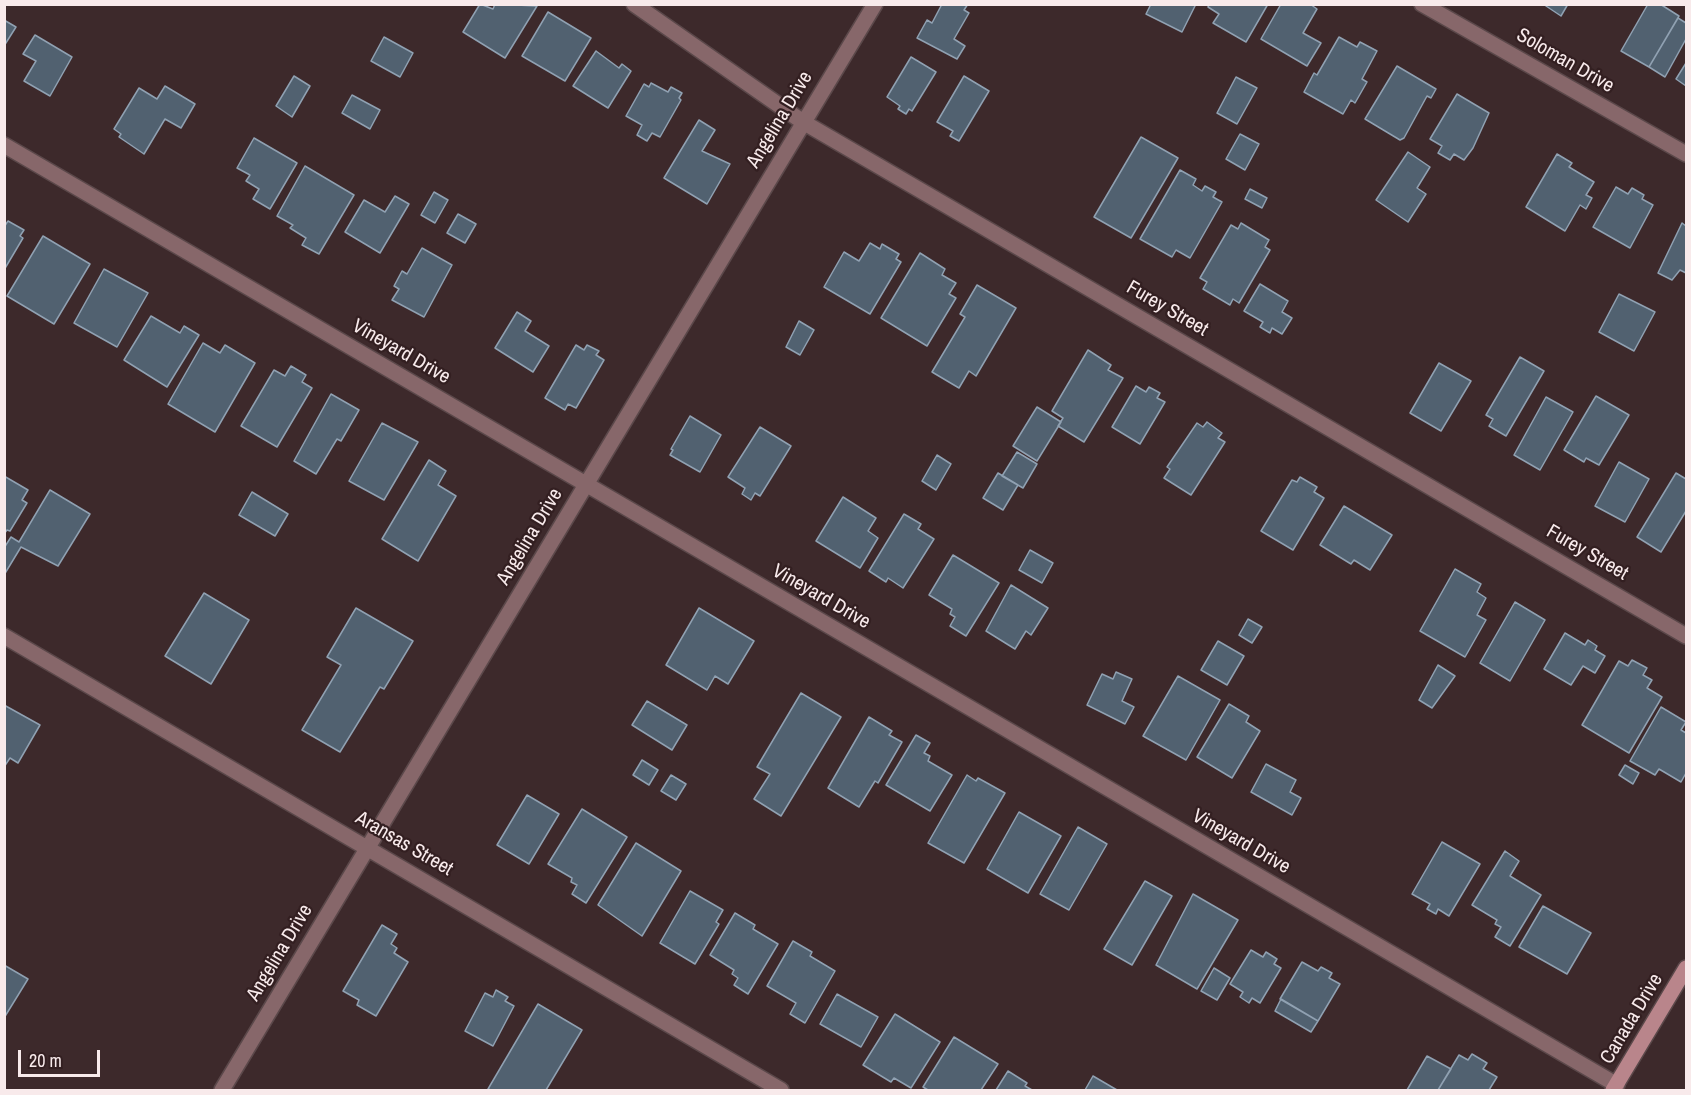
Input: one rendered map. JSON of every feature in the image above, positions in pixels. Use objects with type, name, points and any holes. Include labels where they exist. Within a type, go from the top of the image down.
[{"type":"street","name":"Furey Street","points":[[634,4],[803,122],[1686,636]]},
{"type":"street","name":"Angelina Drive","points":[[222,1090],[875,4]]},
{"type":"street","name":"Soloman Drive","points":[[1422,4],[1686,154]]},
{"type":"street","name":"Vineyard Drive","points":[[4,145],[1615,1088]]},
{"type":"street","name":"Aransas Street","points":[[4,636],[781,1090]]},
{"type":"street","name":"Canada Drive","points":[[1615,1088],[1686,968]]},
{"type":"building","points":[[480,4],[493,9],[495,4],[537,6],[505,58],[463,32]]},
{"type":"building","points":[[942,4],[968,4],[964,10],[969,13],[954,39],[965,46],[957,59],[917,38],[927,20],[932,23]]},
{"type":"building","points":[[1151,4],[1196,4],[1182,32],[1146,14]]},
{"type":"building","points":[[1209,4],[1268,4],[1246,42],[1213,23],[1219,14],[1208,7]]},
{"type":"building","points":[[1281,4],[1310,4],[1317,9],[1303,33],[1321,43],[1307,66],[1261,39]]},
{"type":"building","points":[[1543,4],[1568,4],[1561,16]]},
{"type":"building","points":[[1648,4],[1660,4],[1679,16],[1649,67],[1621,51]]},
{"type":"building","points":[[548,12],[591,38],[565,81],[522,56]]},
{"type":"building","points":[[1678,18],[1686,23],[1686,39],[1665,77],[1649,67]]},
{"type":"building","points":[[4,20],[16,27],[4,46]]},
{"type":"building","points":[[35,35],[72,57],[50,96],[24,81],[36,61],[23,54]]},
{"type":"building","points":[[384,37],[413,53],[400,77],[371,61]]},
{"type":"building","points":[[1339,37],[1357,47],[1360,42],[1377,51],[1362,79],[1367,82],[1355,103],[1351,100],[1343,114],[1304,92],[1314,73],[1317,75]]},
{"type":"building","points":[[596,51],[619,68],[622,64],[631,71],[608,108],[573,86]]},
{"type":"building","points":[[911,57],[936,72],[912,111],[909,109],[906,114],[898,109],[900,106],[887,97]]},
{"type":"building","points":[[1686,63],[1686,86],[1676,79]]},
{"type":"building","points":[[1397,66],[1436,89],[1431,98],[1427,96],[1404,138],[1400,140],[1365,119]]},
{"type":"building","points":[[294,76],[310,86],[292,117],[276,106]]},
{"type":"building","points":[[964,76],[989,91],[959,141],[950,136],[953,131],[937,122]]},
{"type":"building","points":[[1236,77],[1257,88],[1237,124],[1217,113]]},
{"type":"building","points":[[651,83],[668,92],[671,87],[682,93],[679,98],[681,100],[660,137],[652,133],[647,141],[637,135],[642,125],[626,116],[644,84],[649,87]]},
{"type":"building","points":[[165,86],[195,104],[181,128],[165,119],[144,154],[119,137],[121,134],[114,129],[139,88],[157,99]]},
{"type":"building","points":[[1457,94],[1489,113],[1473,148],[1464,160],[1454,154],[1450,160],[1438,153],[1442,146],[1430,139]]},
{"type":"building","points":[[352,95],[380,110],[370,129],[342,113]]},
{"type":"building","points":[[699,120],[715,130],[702,151],[730,164],[707,204],[664,178]]},
{"type":"building","points":[[1240,134],[1259,144],[1245,170],[1226,159]]},
{"type":"building","points":[[1141,137],[1178,158],[1131,238],[1094,217]]},
{"type":"building","points":[[254,138],[297,163],[270,209],[253,199],[259,189],[246,181],[250,175],[237,168]]},
{"type":"building","points":[[1408,152],[1430,167],[1417,188],[1426,194],[1408,222],[1376,200]]},
{"type":"building","points":[[1557,154],[1572,163],[1569,167],[1594,182],[1586,195],[1592,198],[1586,209],[1580,205],[1565,231],[1526,207]]},
{"type":"building","points":[[305,166],[354,195],[319,254],[302,245],[306,238],[290,228],[293,225],[277,216]]},
{"type":"building","points":[[1180,170],[1196,179],[1193,185],[1202,191],[1205,186],[1216,192],[1213,197],[1222,202],[1190,258],[1176,250],[1172,257],[1140,239]]},
{"type":"building","points":[[1616,187],[1628,194],[1632,188],[1644,195],[1642,199],[1653,205],[1630,248],[1593,227]]},
{"type":"building","points":[[1250,189],[1267,198],[1262,208],[1245,199]]},
{"type":"building","points":[[434,192],[448,200],[435,223],[421,215]]},
{"type":"building","points":[[395,196],[409,204],[380,253],[345,232],[364,200],[385,212]]},
{"type":"building","points":[[458,214],[476,224],[465,243],[447,233]]},
{"type":"building","points":[[8,221],[24,230],[20,236],[23,238],[4,270],[4,227]]},
{"type":"building","points":[[1241,223],[1269,240],[1265,247],[1270,250],[1239,303],[1233,299],[1230,305],[1203,289],[1207,282],[1200,278],[1231,225],[1238,229]]},
{"type":"building","points":[[1682,223],[1686,226],[1686,273],[1680,270],[1672,280],[1658,273]]},
{"type":"building","points":[[43,236],[90,264],[54,324],[7,296]]},
{"type":"building","points":[[870,243],[880,249],[882,244],[899,254],[896,259],[901,262],[870,314],[824,287],[844,252],[859,261]]},
{"type":"building","points":[[422,248],[452,265],[424,317],[392,300],[399,289],[394,286],[402,271],[407,274]]},
{"type":"building","points":[[920,253],[945,269],[942,275],[956,283],[949,294],[956,298],[927,346],[881,318]]},
{"type":"building","points":[[104,269],[148,293],[117,347],[74,323]]},
{"type":"building","points":[[1260,284],[1288,301],[1282,312],[1292,318],[1282,334],[1272,328],[1270,333],[1260,327],[1263,322],[1244,311]]},
{"type":"building","points":[[977,285],[1016,308],[976,376],[969,371],[959,388],[932,372],[965,317],[960,314]]},
{"type":"building","points":[[1619,294],[1655,312],[1634,351],[1599,332]]},
{"type":"building","points":[[517,312],[531,321],[525,331],[549,346],[533,372],[495,348]]},
{"type":"building","points":[[151,316],[180,333],[184,326],[199,335],[167,387],[124,360]]},
{"type":"building","points":[[799,321],[814,330],[800,355],[786,347]]},
{"type":"building","points":[[203,343],[220,353],[225,345],[255,363],[215,432],[168,404]]},
{"type":"building","points":[[576,345],[584,350],[587,345],[599,351],[596,355],[604,360],[576,408],[568,404],[565,410],[545,398]]},
{"type":"building","points":[[1088,350],[1111,365],[1108,370],[1123,378],[1084,442],[1058,426],[1063,418],[1052,411]]},
{"type":"building","points":[[1520,357],[1544,371],[1506,436],[1489,426],[1493,419],[1486,415]]},
{"type":"building","points":[[1439,363],[1471,381],[1441,431],[1410,413]]},
{"type":"building","points":[[291,366],[306,375],[302,382],[312,388],[277,447],[241,426],[274,370],[285,376]]},
{"type":"building","points":[[1136,386],[1146,392],[1149,387],[1160,393],[1157,398],[1165,402],[1140,444],[1112,427]]},
{"type":"building","points":[[331,394],[359,410],[341,441],[337,439],[316,474],[294,461]]},
{"type":"building","points":[[1596,396],[1629,415],[1599,465],[1586,458],[1584,462],[1564,450]]},
{"type":"building","points":[[1546,397],[1573,412],[1540,470],[1514,455]]},
{"type":"building","points":[[1037,407],[1061,422],[1037,461],[1013,446]]},
{"type":"building","points":[[690,416],[721,435],[700,472],[670,455],[673,450],[671,449]]},
{"type":"building","points":[[1207,422],[1222,433],[1218,438],[1225,442],[1191,495],[1164,478],[1170,469],[1167,467],[1197,423],[1203,427]]},
{"type":"building","points":[[382,423],[418,442],[384,500],[349,481]]},
{"type":"building","points":[[760,427],[791,446],[760,496],[755,493],[751,500],[742,494],[745,488],[728,477]]},
{"type":"building","points":[[1017,452],[1037,464],[1023,488],[1002,476]]},
{"type":"building","points":[[937,455],[951,464],[936,490],[922,481]]},
{"type":"building","points":[[429,460],[446,471],[438,485],[456,496],[418,561],[382,539]]},
{"type":"building","points":[[1619,462],[1649,479],[1625,522],[1595,506]]},
{"type":"building","points":[[998,473],[1018,485],[1003,510],[983,498]]},
{"type":"building","points":[[1676,473],[1686,479],[1686,511],[1661,552],[1637,537]]},
{"type":"building","points":[[4,476],[28,490],[22,500],[27,503],[10,531],[7,530],[4,534]]},
{"type":"building","points":[[1300,477],[1317,487],[1314,492],[1324,498],[1293,550],[1261,531],[1292,480],[1297,482]]},
{"type":"building","points":[[50,490],[90,514],[58,566],[21,547],[4,575],[4,548],[11,537],[19,542]]},
{"type":"building","points":[[252,492],[288,514],[275,536],[239,515]]},
{"type":"building","points":[[843,497],[876,518],[868,531],[878,538],[860,568],[816,541]]},
{"type":"building","points":[[1344,506],[1392,535],[1370,570],[1354,560],[1351,564],[1320,545]]},
{"type":"building","points":[[904,514],[921,524],[918,529],[934,539],[903,588],[888,578],[886,582],[869,571]]},
{"type":"building","points":[[1030,550],[1053,563],[1042,583],[1019,570]]},
{"type":"building","points":[[953,555],[999,583],[966,636],[950,626],[955,617],[950,614],[952,609],[929,595]]},
{"type":"building","points":[[1455,569],[1481,584],[1477,592],[1486,598],[1477,615],[1486,620],[1465,657],[1420,631]]},
{"type":"building","points":[[1011,585],[1048,608],[1031,635],[1026,631],[1015,649],[986,631]]},
{"type":"building","points":[[204,593],[249,620],[211,684],[165,656]]},
{"type":"building","points":[[1515,602],[1545,620],[1510,681],[1480,663]]},
{"type":"building","points":[[356,608],[413,641],[384,689],[380,687],[340,752],[302,730],[341,665],[327,657]]},
{"type":"building","points":[[699,608],[754,641],[728,684],[715,676],[707,690],[666,665]]},
{"type":"building","points":[[1248,619],[1262,627],[1252,643],[1239,635]]},
{"type":"building","points":[[1565,633],[1585,645],[1588,640],[1597,646],[1595,650],[1605,656],[1595,673],[1583,666],[1571,685],[1544,669]]},
{"type":"building","points":[[1218,641],[1244,656],[1227,685],[1201,670]]},
{"type":"building","points":[[1632,660],[1647,668],[1643,675],[1652,680],[1647,688],[1662,697],[1629,753],[1582,725],[1619,661],[1628,666]]},
{"type":"building","points":[[1438,665],[1455,676],[1432,708],[1419,700]]},
{"type":"building","points":[[1116,672],[1132,679],[1122,701],[1134,707],[1125,724],[1087,705],[1102,674],[1113,679]]},
{"type":"building","points":[[1178,676],[1220,700],[1186,760],[1143,736]]},
{"type":"building","points":[[801,693],[841,717],[781,816],[754,799],[770,774],[757,767]]},
{"type":"building","points":[[647,701],[687,725],[672,750],[632,725]]},
{"type":"building","points":[[1229,704],[1249,716],[1246,722],[1260,731],[1232,778],[1197,757]]},
{"type":"building","points":[[4,705],[40,725],[18,763],[10,758],[4,767]]},
{"type":"building","points":[[1661,707],[1686,722],[1681,730],[1686,733],[1686,773],[1681,782],[1659,769],[1655,775],[1630,761]]},
{"type":"building","points":[[869,717],[892,731],[889,735],[902,742],[878,783],[875,781],[859,807],[828,788]]},
{"type":"building","points":[[916,735],[930,743],[924,753],[930,756],[928,761],[952,775],[930,811],[886,785]]},
{"type":"building","points":[[642,760],[658,770],[649,785],[633,775]]},
{"type":"building","points":[[1266,764],[1296,780],[1290,792],[1301,798],[1292,815],[1251,792]]},
{"type":"building","points":[[1625,765],[1639,773],[1633,784],[1619,775]]},
{"type":"building","points":[[671,775],[686,784],[676,800],[661,791]]},
{"type":"building","points":[[967,775],[976,781],[978,778],[1005,793],[964,863],[928,843]]},
{"type":"building","points":[[527,795],[559,814],[529,864],[497,845]]},
{"type":"building","points":[[582,809],[627,837],[586,903],[572,894],[577,885],[571,882],[572,878],[548,864]]},
{"type":"building","points":[[1019,812],[1061,836],[1028,893],[987,869]]},
{"type":"building","points":[[1078,827],[1107,844],[1069,910],[1040,894]]},
{"type":"building","points":[[1442,842],[1480,864],[1449,916],[1438,909],[1436,914],[1427,909],[1430,904],[1412,894]]},
{"type":"building","points":[[636,843],[681,871],[642,936],[598,905]]},
{"type":"building","points":[[1505,851],[1519,861],[1510,876],[1541,895],[1510,946],[1495,937],[1501,927],[1495,924],[1497,920],[1472,905]]},
{"type":"building","points":[[1145,881],[1172,896],[1132,965],[1104,949]]},
{"type":"building","points":[[690,891],[723,910],[716,922],[719,924],[695,964],[660,943]]},
{"type":"building","points":[[1193,894],[1238,920],[1197,989],[1156,965]]},
{"type":"building","points":[[1543,906],[1591,933],[1567,974],[1519,947]]},
{"type":"building","points":[[735,913],[755,925],[753,929],[778,944],[748,994],[734,985],[738,978],[732,974],[734,970],[710,955]]},
{"type":"building","points":[[382,925],[397,934],[391,944],[397,948],[394,953],[408,962],[376,1016],[357,1005],[359,1000],[343,991]]},
{"type":"building","points":[[793,941],[812,952],[810,956],[835,971],[805,1023],[790,1014],[796,1003],[767,986]]},
{"type":"building","points":[[1251,950],[1263,957],[1266,952],[1277,959],[1274,964],[1281,968],[1260,1003],[1252,998],[1249,1003],[1240,997],[1243,992],[1230,984]]},
{"type":"building","points":[[1302,962],[1318,971],[1321,967],[1332,973],[1329,978],[1340,984],[1318,1021],[1280,999]]},
{"type":"building","points":[[4,965],[28,979],[4,1018]]},
{"type":"building","points":[[1214,968],[1230,978],[1217,1000],[1201,991]]},
{"type":"building","points":[[496,990],[508,997],[505,1001],[514,1006],[493,1046],[465,1031],[485,993],[493,997]]},
{"type":"building","points":[[837,994],[878,1017],[861,1047],[820,1024]]},
{"type":"building","points":[[1281,999],[1318,1021],[1311,1032],[1275,1011]]},
{"type":"building","points":[[538,1004],[582,1030],[546,1090],[488,1089]]},
{"type":"building","points":[[895,1014],[940,1042],[911,1088],[894,1078],[891,1082],[863,1065]]},
{"type":"building","points":[[954,1037],[998,1064],[981,1090],[928,1090],[923,1087]]},
{"type":"building","points":[[1472,1054],[1487,1063],[1483,1069],[1497,1077],[1489,1090],[1438,1090],[1459,1055],[1468,1060]]},
{"type":"building","points":[[1427,1056],[1451,1069],[1438,1090],[1407,1090]]},
{"type":"building","points":[[1008,1071],[1027,1083],[1025,1086],[1032,1090],[996,1090]]},
{"type":"building","points":[[1093,1076],[1117,1090],[1085,1090]]}]
